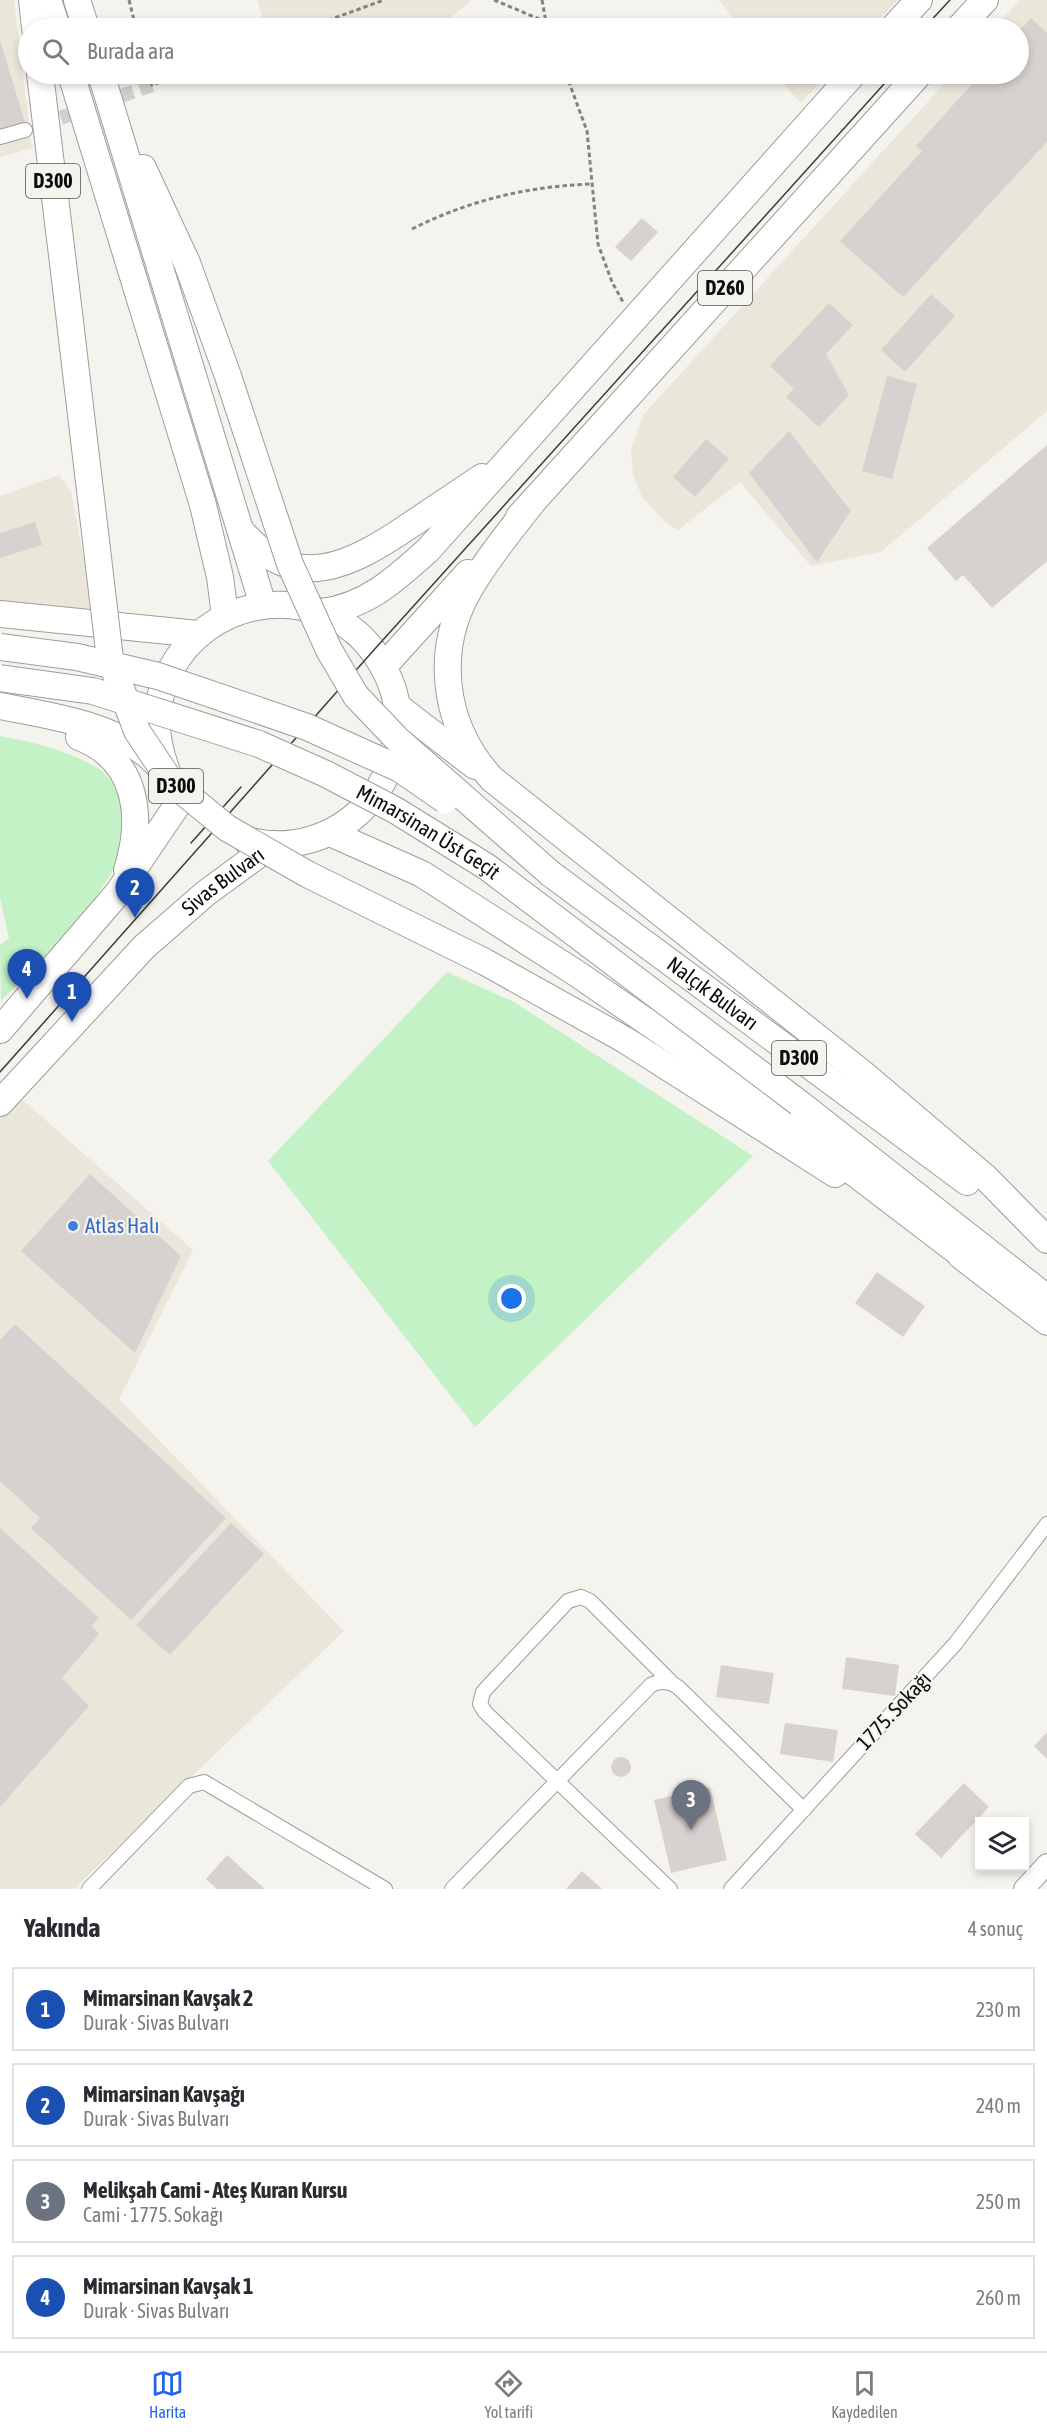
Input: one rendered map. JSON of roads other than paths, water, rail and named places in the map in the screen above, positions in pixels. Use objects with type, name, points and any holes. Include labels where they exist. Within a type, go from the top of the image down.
[{"type":"highway","points":[[32,0],[34,18]]},
{"type":"highway","points":[[48,0],[54,18]]},
{"type":"highway","points":[[77,0],[83,18]]},
{"type":"highway","points":[[902,18],[919,0]]},
{"type":"highway","points":[[968,18],[985,0]]},
{"type":"highway","name":"D300","points":[[41,84],[110,659],[137,731],[171,782],[227,828],[287,862],[485,962],[625,1040],[975,1265]]},
{"type":"highway","name":"D300","points":[[74,84],[203,505],[218,567],[225,616]]},
{"type":"highway","name":"D300","points":[[104,84],[263,605]]},
{"type":"highway","name":"D300","points":[[105,84],[187,263],[228,376],[290,564],[329,650],[356,696],[398,740],[552,873]]},
{"type":"highway","name":"D260","points":[[504,462],[844,84]]},
{"type":"highway","name":"D260","points":[[531,504],[910,84]]},
{"type":"highway","points":[[240,529],[258,548],[279,561],[303,568],[332,567],[371,551],[504,462]]},
{"type":"highway","points":[[322,612],[351,606],[391,583],[451,526],[504,462]]},
{"type":"highway","points":[[384,666],[531,504]]},
{"type":"highway","points":[[492,779],[474,756],[457,723],[448,686],[447,652],[454,623],[471,585],[531,504]]},
{"type":"highway","points":[[263,605],[303,607],[322,612],[358,634],[384,666],[397,706],[398,736],[386,775],[377,793],[356,816],[330,833],[293,844],[254,842],[221,831],[200,816],[182,798],[169,776],[160,752],[157,726],[159,700],[167,675],[180,653],[198,634],[225,616],[263,605]]},
{"type":"highway","points":[[0,614],[198,634]]},
{"type":"highway","name":"Mimarsinan Üst Geçit","points":[[0,647],[77,657],[158,676],[307,726],[400,769],[552,873]]},
{"type":"highway","name":"Mimarsinan Üst Geçit","points":[[0,678],[93,691],[260,744],[326,774],[395,810],[487,867],[799,1103],[1047,1298]]},
{"type":"highway","points":[[0,706],[79,722],[144,750],[169,776]]},
{"type":"highway","points":[[0,706],[90,742],[110,756],[120,769],[136,807],[137,825],[132,855],[117,894]]},
{"type":"highway","points":[[397,706],[862,1073],[986,1178],[1047,1241]]},
{"type":"highway","points":[[0,1030],[117,894],[182,798]]},
{"type":"highway","points":[[330,833],[422,874],[576,973],[748,1091],[1047,1322]]},
{"type":"highway","name":"Sivas Bulvarı","points":[[0,1103],[144,947],[206,893],[273,844]]},
{"type":"highway","name":"Nalçık Bulvarı","points":[[552,873],[1047,1241]]},
{"type":"street","points":[[0,137],[25,130]]},
{"type":"street","name":"1775. Sokağı","points":[[731,1889],[955,1644],[1047,1524]]},
{"type":"street","points":[[670,1889],[485,1712],[480,1700],[483,1692],[568,1601],[581,1597],[590,1601],[804,1810]]},
{"type":"street","points":[[452,1889],[651,1685],[660,1681],[671,1682]]},
{"type":"street","points":[[89,1889],[189,1786],[204,1782],[385,1889]]},
{"type":"street","points":[[1024,1889],[1047,1864]]},
{"type":"tunnel","points":[[41,125],[152,85]]},
{"type":"tram line","points":[[933,18],[950,0]]},
{"type":"tram line","points":[[0,1072],[373,651],[884,84]]},
{"type":"tram line","points":[[191,843],[241,787]]},
{"type":"place","name":"Mimarsinan Kavşağı","points":[[135,918]]},
{"type":"place","name":"Mimarsinan Kavşak 1","points":[[27,999]]},
{"type":"place","name":"Mimarsinan Kavşak 2","points":[[72,1022]]},
{"type":"place","name":"Atlas Halı","points":[[73,1226]]},
{"type":"place","name":"Melikşah Cami - Ateş Kuran Kursu","points":[[691,1830]]}]
